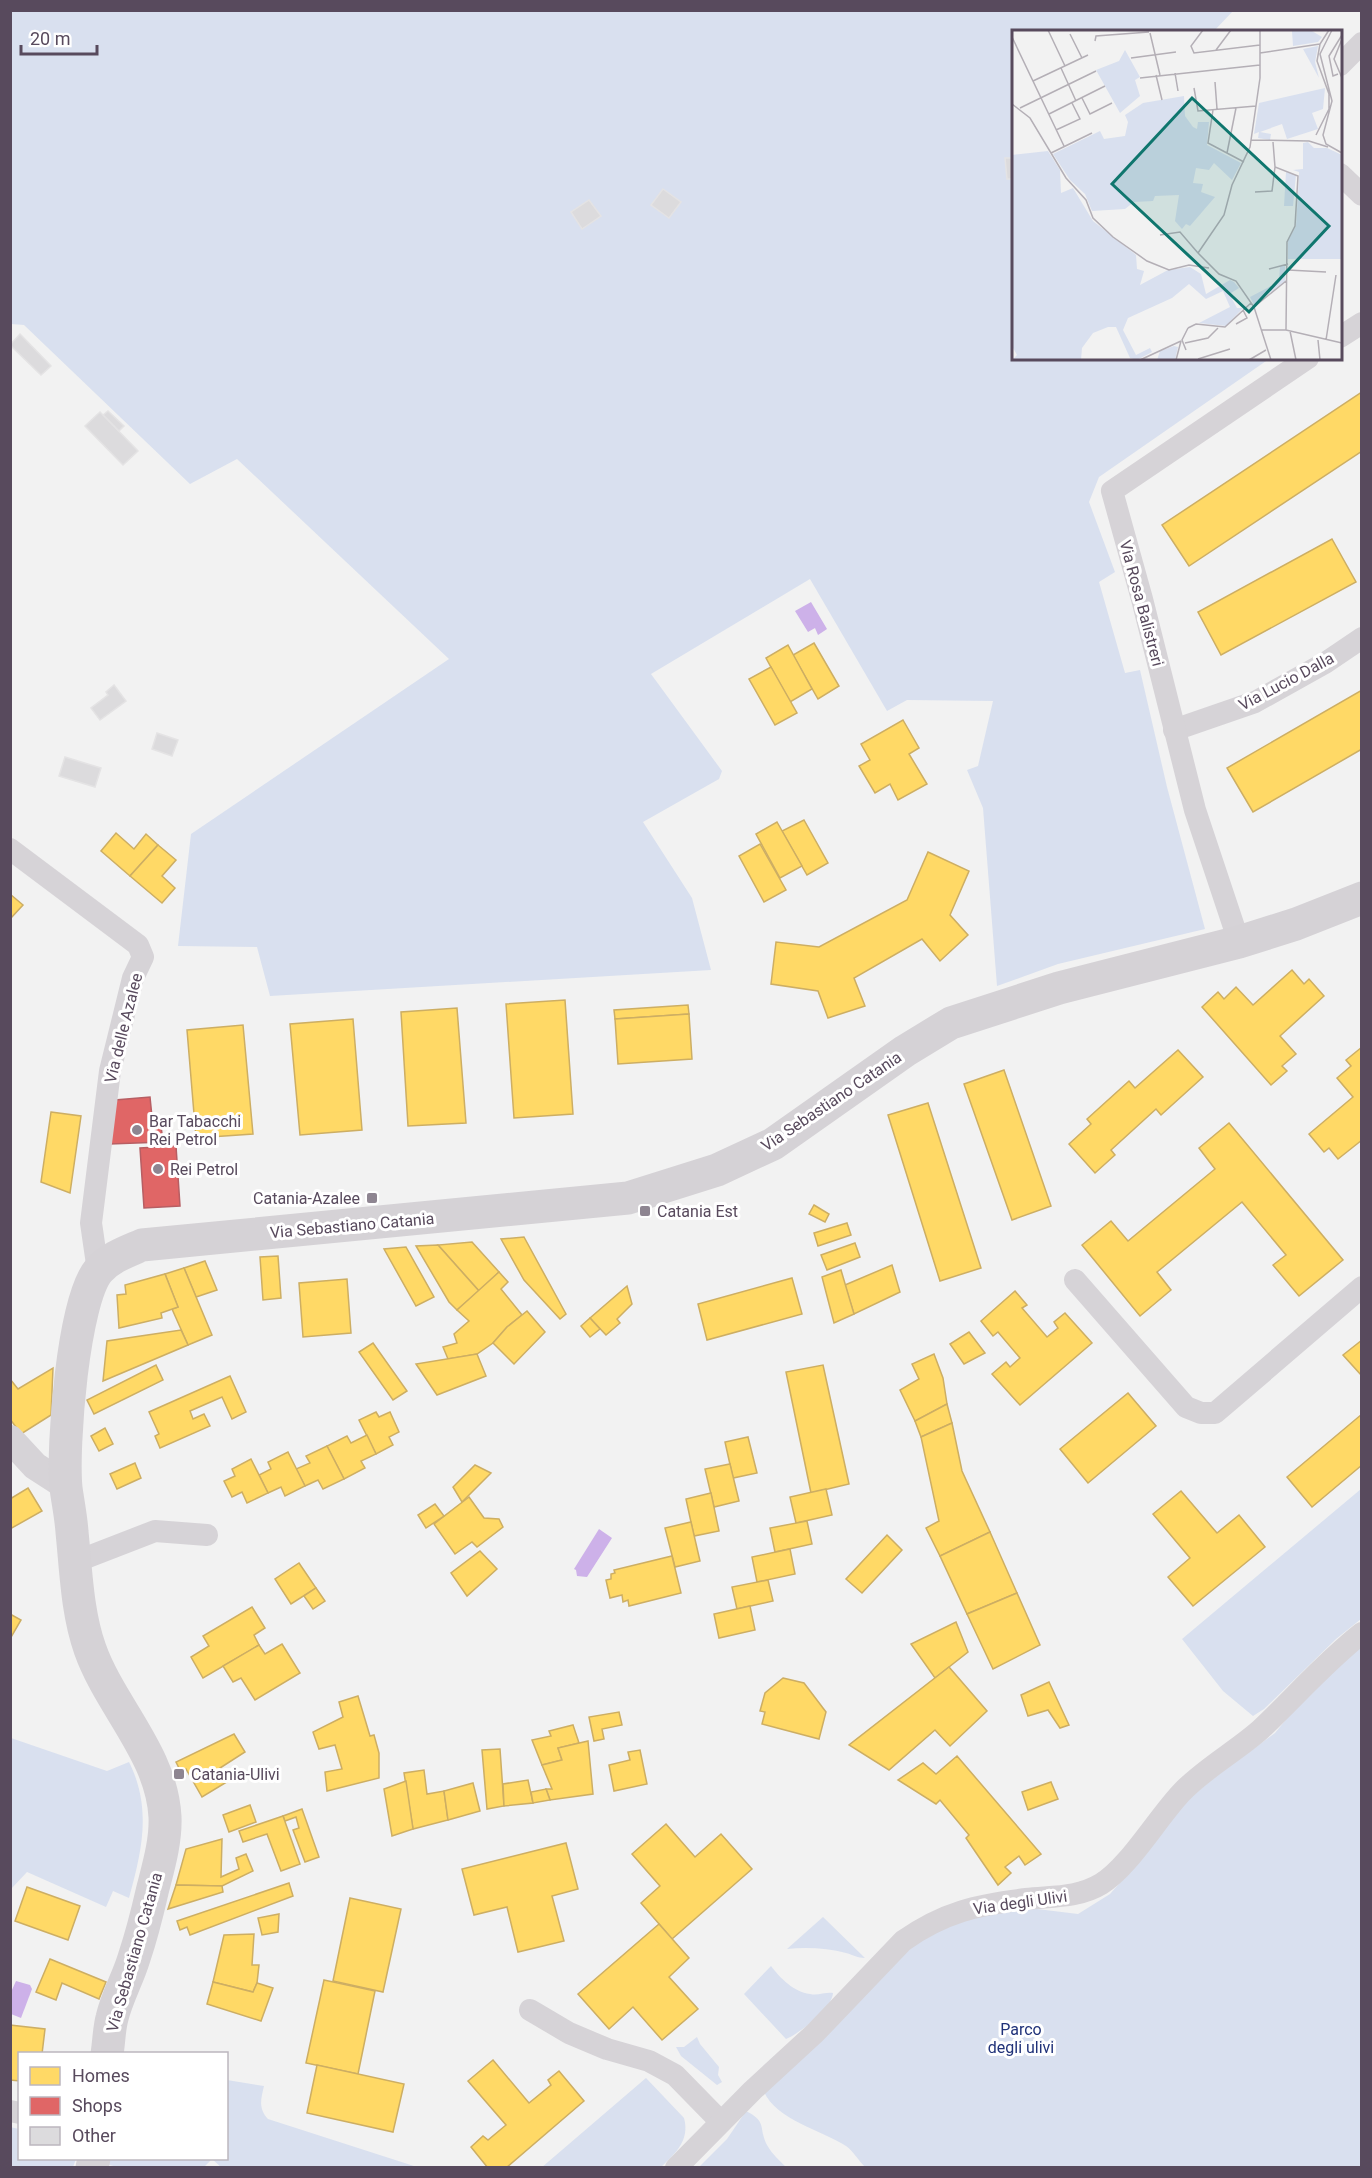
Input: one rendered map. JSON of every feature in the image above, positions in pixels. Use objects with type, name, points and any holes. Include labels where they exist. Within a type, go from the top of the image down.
[{"type":"main road","name":"Via Sebastiano Catania","points":[[107,2052],[112,2017],[134,1958],[159,1867],[165,1816],[161,1789],[151,1764],[102,1679],[89,1648],[82,1622],[66,1486],[70,1392],[80,1320],[88,1292],[98,1271],[116,1255],[141,1245],[628,1198],[717,1170],[772,1143],[905,1051],[951,1023],[1059,988],[1239,942],[1296,924],[1362,898]]},
{"type":"street","points":[[1342,64],[1362,43]]},
{"type":"street","points":[[1342,175],[1362,195]]},
{"type":"street","points":[[1342,336],[1362,322]]},
{"type":"street","name":"Via Rosa Balistreri","points":[[1239,942],[1196,810],[1112,491],[1305,360]]},
{"type":"street","name":"Via Lucio Dalla","points":[[1174,730],[1254,702],[1325,663],[1362,638]]},
{"type":"street","name":"Via delle Azalee","points":[[10,849],[138,945],[143,957],[133,978],[110,1071],[91,1223],[98,1271]]},
{"type":"street","points":[[1075,1280],[1186,1407],[1201,1413],[1215,1413],[1362,1287]]},
{"type":"street","points":[[10,1440],[35,1466],[66,1486]]},
{"type":"street","points":[[75,1562],[155,1531],[207,1535]]},
{"type":"street","name":"Via degli Ulivi","points":[[676,2168],[815,2033],[903,1941],[920,1929],[951,1914],[973,1908],[1081,1893],[1110,1878],[1182,1792],[1259,1731],[1345,1646],[1362,1633]]},
{"type":"street","points":[[530,2010],[569,2033],[607,2049],[649,2061],[675,2075],[721,2122]]},
{"type":"green space","points":[[11,11],[1233,11],[1215,30],[1012,30],[1012,360],[1268,360],[1099,477],[1089,502],[1115,572],[1099,582],[1125,673],[1140,670],[1167,787],[1205,929],[1058,964],[997,986],[983,808],[967,770],[978,766],[993,701],[907,700],[887,711],[810,579],[651,674],[722,771],[719,779],[643,822],[692,898],[711,970],[270,996],[257,947],[178,946],[191,834],[449,659],[237,459],[190,484],[24,325],[11,324]]},
{"type":"green space","points":[[1361,1489],[1361,1619],[1336,1639],[1264,1709],[1253,1716],[1223,1691],[1182,1639]]},
{"type":"green space","name":"Parco degli ulivi","points":[[1361,1645],[1361,2167],[865,2167],[846,2146],[800,2124],[770,2102],[764,2092],[917,1941],[960,1919],[1029,1908],[1078,1914],[1110,1894],[1182,1805],[1215,1777],[1275,1733],[1302,1700]]},
{"type":"green space","points":[[11,1738],[107,1771],[129,1762],[141,1796],[143,1813],[141,1846],[129,1898],[113,1891],[106,1907],[27,1872],[11,1889]]},
{"type":"green space","points":[[823,1917],[865,1958],[824,1949],[787,1949]]},
{"type":"green space","points":[[771,1966],[783,1980],[804,1993],[833,1993],[821,2013],[799,2032],[786,2039],[744,1994]]},
{"type":"green space","points":[[697,2037],[719,2067],[718,2075],[722,2082],[717,2085],[681,2056],[676,2047],[684,2047]]},
{"type":"green space","points":[[646,2078],[684,2118],[685,2133],[680,2146],[661,2167],[541,2168]]},
{"type":"green space","points":[[228,2080],[264,2086],[261,2099],[268,2119],[417,2167],[222,2168],[213,2160],[228,2160]]},
{"type":"green space","points":[[746,2111],[760,2122],[767,2145],[786,2167],[698,2168],[727,2139]]},
{"type":"green space","points":[[10,2127],[18,2129],[18,2160],[76,2160],[73,2167],[11,2167]]},
{"type":"green space","points":[[106,2160],[211,2160],[203,2168],[122,2168],[105,2164]]},
{"type":"shaded area","points":[[811,602],[827,629],[818,635],[815,628],[808,632],[795,611]]},
{"type":"shaded area","points":[[599,1529],[612,1538],[587,1577],[577,1576],[574,1569]]},
{"type":"shaded area","points":[[16,1981],[30,1985],[32,1989],[21,2018],[11,2014],[11,1992]]},
{"type":"building: Homes","points":[[1362,392],[1362,451],[1189,566],[1162,525]]},
{"type":"building: Homes","points":[[1332,539],[1356,582],[1221,655],[1198,612]]},
{"type":"building: Homes","points":[[814,643],[839,686],[818,699],[793,655]]},
{"type":"building: Homes","points":[[788,645],[812,689],[790,702],[766,658]]},
{"type":"building: Homes","points":[[771,667],[797,713],[775,725],[749,679]]},
{"type":"building: Homes","points":[[1362,690],[1362,749],[1253,812],[1227,768]]},
{"type":"building: Homes","points":[[903,720],[919,748],[909,754],[927,784],[898,800],[890,784],[875,793],[859,766],[870,760],[861,744]]},
{"type":"building: Homes","points":[[804,820],[828,863],[807,875],[782,831]]},
{"type":"building: Homes","points":[[777,822],[802,866],[780,878],[756,834]]},
{"type":"building: Homes","points":[[116,833],[134,849],[146,834],[158,845],[130,876],[101,851]]},
{"type":"building: Homes","points":[[760,844],[786,890],[764,902],[739,856]]},
{"type":"building: Homes","points":[[158,845],[176,860],[162,876],[175,888],[162,903],[130,876]]},
{"type":"building: Homes","points":[[928,852],[969,871],[950,915],[968,935],[940,961],[922,939],[854,978],[865,1006],[828,1018],[818,991],[771,984],[776,942],[819,947],[907,900]]},
{"type":"building: Homes","points":[[10,894],[23,905],[10,919]]},
{"type":"building: Homes","points":[[1292,970],[1304,984],[1309,979],[1324,996],[1280,1036],[1296,1054],[1282,1066],[1287,1071],[1271,1085],[1202,1007],[1218,992],[1224,999],[1236,987],[1253,1005]]},
{"type":"building: Homes","points":[[565,1000],[573,1114],[514,1118],[506,1004]]},
{"type":"building: Homes","points":[[688,1005],[689,1014],[615,1019],[614,1010]]},
{"type":"building: Homes","points":[[457,1008],[466,1123],[408,1126],[401,1012]]},
{"type":"building: Homes","points":[[689,1014],[692,1059],[618,1064],[615,1019]]},
{"type":"building: Homes","points":[[353,1019],[362,1130],[300,1135],[290,1024]]},
{"type":"building: Homes","points":[[243,1025],[253,1134],[196,1138],[187,1030]]},
{"type":"building: Homes","points":[[1362,1047],[1362,1140],[1338,1159],[1329,1148],[1324,1152],[1309,1134],[1353,1097],[1337,1078],[1351,1066],[1346,1060]]},
{"type":"building: Homes","points":[[1178,1050],[1203,1077],[1161,1115],[1156,1109],[1111,1150],[1115,1155],[1095,1173],[1069,1144],[1091,1124],[1087,1119],[1129,1081],[1135,1088]]},
{"type":"building: Homes","points":[[1004,1070],[1051,1206],[1012,1220],[964,1084]]},
{"type":"building: Homes","points":[[928,1103],[981,1268],[940,1281],[888,1115]]},
{"type":"building: Homes","points":[[51,1112],[81,1116],[70,1193],[41,1182]]},
{"type":"building: Homes","points":[[1229,1123],[1343,1260],[1299,1296],[1273,1265],[1286,1255],[1242,1202],[1157,1272],[1171,1290],[1140,1316],[1082,1245],[1111,1221],[1128,1241],[1215,1169],[1199,1148]]},
{"type":"building: Homes","points":[[814,1205],[829,1214],[825,1222],[809,1214]]},
{"type":"building: Homes","points":[[847,1223],[851,1235],[818,1246],[814,1233]]},
{"type":"building: Homes","points":[[524,1237],[566,1314],[560,1319],[524,1280],[501,1239]]},
{"type":"building: Homes","points":[[472,1242],[499,1272],[479,1291],[438,1245]]},
{"type":"building: Homes","points":[[855,1243],[860,1257],[827,1270],[821,1255]]},
{"type":"building: Homes","points":[[438,1245],[479,1291],[457,1310],[449,1302],[416,1246]]},
{"type":"building: Homes","points":[[406,1247],[434,1297],[416,1306],[384,1249]]},
{"type":"building: Homes","points":[[278,1256],[281,1298],[263,1300],[260,1257]]},
{"type":"building: Homes","points":[[205,1261],[217,1290],[196,1297],[184,1268]]},
{"type":"building: Homes","points":[[892,1265],[900,1292],[854,1314],[845,1285]]},
{"type":"building: Homes","points":[[184,1268],[212,1335],[188,1345],[172,1309],[178,1307],[165,1274]]},
{"type":"building: Homes","points":[[841,1270],[854,1314],[834,1323],[822,1277]]},
{"type":"building: Homes","points":[[499,1272],[508,1282],[501,1289],[522,1315],[493,1343],[477,1354],[448,1359],[443,1347],[457,1343],[454,1334],[469,1321],[457,1310]]},
{"type":"building: Homes","points":[[165,1274],[178,1307],[161,1313],[162,1318],[119,1328],[117,1295],[126,1294],[125,1285]]},
{"type":"building: Homes","points":[[792,1278],[802,1314],[707,1340],[698,1304]]},
{"type":"building: Homes","points":[[347,1279],[351,1333],[303,1337],[299,1283]]},
{"type":"building: Homes","points":[[627,1286],[632,1304],[617,1319],[620,1323],[606,1335],[590,1318]]},
{"type":"building: Homes","points":[[1015,1291],[1027,1305],[1022,1308],[1047,1337],[1058,1328],[1054,1322],[1065,1313],[1092,1343],[1020,1405],[992,1374],[1006,1362],[1010,1367],[1020,1358],[998,1332],[993,1336],[981,1321]]},
{"type":"building: Homes","points":[[527,1311],[545,1332],[514,1364],[493,1343],[507,1327]]},
{"type":"building: Homes","points":[[590,1318],[600,1329],[590,1337],[581,1326]]},
{"type":"building: Homes","points":[[181,1330],[188,1345],[103,1381],[107,1341]]},
{"type":"building: Homes","points":[[969,1332],[985,1353],[964,1364],[950,1344]]},
{"type":"building: Homes","points":[[1362,1340],[1362,1376],[1343,1355]]},
{"type":"building: Homes","points":[[373,1343],[407,1391],[393,1400],[359,1352]]},
{"type":"building: Homes","points":[[477,1354],[486,1376],[437,1395],[416,1364]]},
{"type":"building: Homes","points":[[934,1354],[943,1378],[947,1404],[915,1421],[900,1390],[919,1379],[912,1364]]},
{"type":"building: Homes","points":[[156,1365],[163,1380],[94,1414],[87,1400]]},
{"type":"building: Homes","points":[[823,1365],[849,1484],[811,1493],[786,1372]]},
{"type":"building: Homes","points":[[53,1368],[51,1415],[21,1434],[10,1419],[10,1379],[18,1389]]},
{"type":"building: Homes","points":[[230,1376],[246,1412],[232,1419],[222,1397],[190,1411],[193,1419],[204,1414],[210,1426],[160,1448],[155,1436],[159,1434],[149,1412]]},
{"type":"building: Homes","points":[[1128,1393],[1156,1426],[1088,1483],[1060,1449]]},
{"type":"building: Homes","points":[[947,1404],[952,1423],[921,1437],[915,1421]]},
{"type":"building: Homes","points":[[376,1412],[379,1417],[390,1412],[399,1432],[389,1437],[393,1445],[376,1454],[359,1420]]},
{"type":"building: Homes","points":[[1362,1414],[1362,1465],[1312,1507],[1287,1477]]},
{"type":"building: Homes","points":[[952,1423],[962,1471],[990,1532],[940,1556],[926,1528],[939,1521],[921,1437]]},
{"type":"building: Homes","points":[[105,1428],[113,1444],[99,1451],[91,1436]]},
{"type":"building: Homes","points":[[367,1435],[376,1454],[361,1461],[365,1468],[344,1479],[327,1446],[347,1436],[351,1443]]},
{"type":"building: Homes","points":[[748,1437],[757,1473],[733,1478],[725,1442]]},
{"type":"building: Homes","points":[[327,1446],[344,1479],[323,1489],[318,1480],[305,1486],[296,1469],[310,1463],[306,1456]]},
{"type":"building: Homes","points":[[288,1452],[305,1486],[285,1496],[281,1487],[268,1493],[259,1475],[271,1469],[268,1462]]},
{"type":"building: Homes","points":[[251,1459],[268,1493],[247,1503],[242,1492],[232,1497],[224,1481],[235,1476],[232,1469]]},
{"type":"building: Homes","points":[[135,1463],[141,1478],[117,1489],[110,1474]]},
{"type":"building: Homes","points":[[730,1464],[739,1501],[714,1507],[705,1469]]},
{"type":"building: Homes","points":[[475,1465],[491,1473],[462,1502],[453,1487]]},
{"type":"building: Homes","points":[[28,1488],[42,1511],[10,1529],[10,1499]]},
{"type":"building: Homes","points":[[826,1489],[832,1515],[796,1523],[790,1497]]},
{"type":"building: Homes","points":[[1181,1491],[1217,1533],[1239,1515],[1265,1547],[1193,1606],[1168,1577],[1190,1558],[1153,1514]]},
{"type":"building: Homes","points":[[711,1493],[719,1531],[694,1536],[686,1499]]},
{"type":"building: Homes","points":[[469,1497],[484,1518],[499,1519],[503,1527],[477,1547],[472,1542],[455,1554],[434,1524]]},
{"type":"building: Homes","points":[[435,1504],[444,1516],[426,1528],[418,1515]]},
{"type":"building: Homes","points":[[807,1521],[812,1544],[775,1552],[770,1528]]},
{"type":"building: Homes","points":[[691,1522],[700,1561],[675,1567],[665,1528]]},
{"type":"building: Homes","points":[[990,1532],[1017,1593],[967,1614],[940,1556]]},
{"type":"building: Homes","points":[[887,1535],[902,1550],[862,1593],[846,1579]]},
{"type":"building: Homes","points":[[790,1549],[795,1574],[757,1582],[752,1557]]},
{"type":"building: Homes","points":[[480,1551],[497,1569],[467,1596],[451,1573]]},
{"type":"building: Homes","points":[[672,1556],[681,1593],[629,1606],[628,1600],[623,1602],[622,1595],[610,1598],[606,1580],[611,1579],[611,1574],[615,1573],[614,1570]]},
{"type":"building: Homes","points":[[299,1563],[316,1588],[291,1604],[275,1579]]},
{"type":"building: Homes","points":[[768,1580],[773,1601],[737,1609],[732,1587]]},
{"type":"building: Homes","points":[[316,1588],[325,1601],[313,1609],[304,1596]]},
{"type":"building: Homes","points":[[1017,1593],[1040,1645],[993,1669],[967,1614]]},
{"type":"building: Homes","points":[[750,1606],[755,1630],[719,1638],[714,1614]]},
{"type":"building: Homes","points":[[252,1607],[265,1628],[254,1635],[259,1645],[203,1678],[191,1657],[209,1646],[203,1636]]},
{"type":"building: Homes","points":[[10,1614],[21,1620],[10,1639]]},
{"type":"building: Homes","points":[[956,1622],[968,1652],[935,1678],[911,1644]]},
{"type":"building: Homes","points":[[282,1644],[300,1673],[255,1700],[241,1678],[233,1682],[223,1666],[259,1645],[265,1654]]},
{"type":"building: Homes","points":[[949,1667],[987,1711],[950,1746],[935,1730],[889,1770],[849,1745]]},
{"type":"building: Homes","points":[[783,1678],[804,1683],[826,1712],[819,1739],[762,1724],[765,1712],[760,1711],[765,1693]]},
{"type":"building: Homes","points":[[1049,1682],[1069,1725],[1060,1728],[1048,1710],[1028,1716],[1021,1695]]},
{"type":"building: Homes","points":[[358,1696],[370,1736],[374,1735],[379,1753],[379,1778],[327,1791],[325,1772],[342,1769],[335,1745],[319,1749],[313,1732],[343,1717],[339,1702]]},
{"type":"building: Homes","points":[[619,1712],[622,1725],[602,1729],[604,1739],[594,1741],[589,1717]]},
{"type":"building: Homes","points":[[573,1725],[579,1743],[558,1748],[562,1760],[542,1765],[532,1740],[551,1736],[549,1731]]},
{"type":"building: Homes","points":[[234,1734],[245,1752],[220,1768],[230,1780],[202,1797],[186,1769],[181,1772],[176,1762]]},
{"type":"building: Homes","points":[[588,1741],[593,1794],[550,1800],[546,1789],[552,1789],[542,1765],[562,1760],[558,1748]]},
{"type":"building: Homes","points":[[500,1749],[504,1806],[487,1809],[482,1750]]},
{"type":"building: Homes","points":[[640,1750],[647,1784],[614,1791],[609,1765],[630,1760],[628,1752]]},
{"type":"building: Homes","points":[[957,1756],[1041,1854],[1025,1865],[1019,1856],[1005,1867],[1011,1873],[998,1885],[966,1838],[969,1835],[940,1800],[936,1804],[898,1780],[923,1763],[936,1774]]},
{"type":"building: Homes","points":[[424,1770],[427,1794],[444,1791],[448,1820],[413,1829],[404,1773]]},
{"type":"building: Homes","points":[[528,1780],[533,1803],[504,1806],[503,1784]]},
{"type":"building: Homes","points":[[406,1781],[413,1829],[392,1836],[384,1789]]},
{"type":"building: Homes","points":[[1051,1782],[1058,1799],[1028,1810],[1022,1792]]},
{"type":"building: Homes","points":[[473,1783],[480,1811],[448,1820],[444,1791]]},
{"type":"building: Homes","points":[[546,1789],[550,1800],[533,1803],[531,1792]]},
{"type":"building: Homes","points":[[250,1805],[256,1822],[229,1832],[223,1815]]},
{"type":"building: Homes","points":[[302,1809],[319,1857],[305,1862],[293,1830],[299,1828],[296,1817],[285,1821],[283,1816]]},
{"type":"building: Homes","points":[[283,1816],[300,1864],[281,1871],[267,1834],[243,1842],[239,1831]]},
{"type":"building: Homes","points":[[666,1824],[695,1857],[721,1834],[752,1869],[672,1939],[641,1903],[660,1886],[632,1854]]},
{"type":"building: Homes","points":[[222,1839],[221,1877],[239,1869],[236,1858],[246,1854],[253,1871],[222,1886],[176,1885],[186,1849]]},
{"type":"building: Homes","points":[[566,1843],[578,1889],[552,1896],[564,1941],[518,1952],[507,1907],[474,1915],[462,1869]]},
{"type":"building: Homes","points":[[289,1883],[293,1896],[190,1935],[187,1927],[180,1930],[177,1921]]},
{"type":"building: Homes","points":[[176,1885],[222,1886],[223,1892],[168,1909]]},
{"type":"building: Homes","points":[[27,1887],[80,1906],[68,1940],[15,1921]]},
{"type":"building: Homes","points":[[350,1898],[401,1909],[383,1992],[333,1981]]},
{"type":"building: Homes","points":[[279,1914],[278,1932],[262,1935],[258,1918]]},
{"type":"building: Homes","points":[[659,1924],[689,1958],[669,1977],[698,2009],[662,2040],[633,2007],[609,2029],[578,1994]]},
{"type":"building: Homes","points":[[254,1934],[252,1965],[259,1965],[257,1983],[253,1992],[213,1982],[224,1935]]},
{"type":"building: Homes","points":[[50,1959],[106,1982],[99,1999],[62,1983],[56,2000],[36,1992]]},
{"type":"building: Homes","points":[[324,1980],[375,1991],[358,2074],[306,2063]]},
{"type":"building: Homes","points":[[213,1982],[253,1992],[257,1983],[273,1988],[261,2021],[207,2004]]},
{"type":"building: Homes","points":[[10,2025],[45,2029],[42,2052],[18,2052],[18,2081],[10,2080]]},
{"type":"building: Homes","points":[[493,2060],[529,2103],[551,2085],[548,2080],[559,2071],[584,2101],[506,2168],[488,2168],[471,2147],[483,2136],[488,2140],[506,2125],[468,2081]]},
{"type":"building: Homes","points":[[317,2065],[404,2084],[393,2132],[307,2113]]},
{"type":"building: Shops","name":"Bar Tabacchi Rei Petrol","points":[[150,1097],[152,1117],[160,1118],[163,1142],[110,1144],[115,1100]]},
{"type":"building: Shops","points":[[176,1146],[180,1206],[144,1208],[140,1148]]},
{"type":"building: Other","points":[[1005,158],[1012,158],[1012,179],[1007,179]]},
{"type":"building: Other","points":[[663,189],[681,202],[669,218],[651,205]]},
{"type":"building: Other","points":[[589,200],[601,216],[582,229],[571,212]]},
{"type":"building: Other","points":[[20,334],[51,366],[41,375],[10,345]]},
{"type":"building: Other","points":[[108,411],[124,426],[119,431],[103,415]]},
{"type":"building: Other","points":[[100,412],[138,451],[123,465],[85,426]]},
{"type":"building: Other","points":[[114,685],[126,701],[100,720],[91,708],[108,695],[106,692]]},
{"type":"building: Other","points":[[157,733],[178,740],[172,756],[152,749]]},
{"type":"building: Other","points":[[65,757],[101,768],[95,787],[59,776]]},
{"type":"place","name":"Bar Tabacchi Rei Petrol","points":[[137,1130]]},
{"type":"place","name":"Rei Petrol","points":[[158,1169]]},
{"type":"place","name":"Catania-Azalee","points":[[372,1198]]},
{"type":"place","name":"Catania Est","points":[[645,1211]]},
{"type":"place","name":"Catania-Ulivi","points":[[179,1774]]}]
